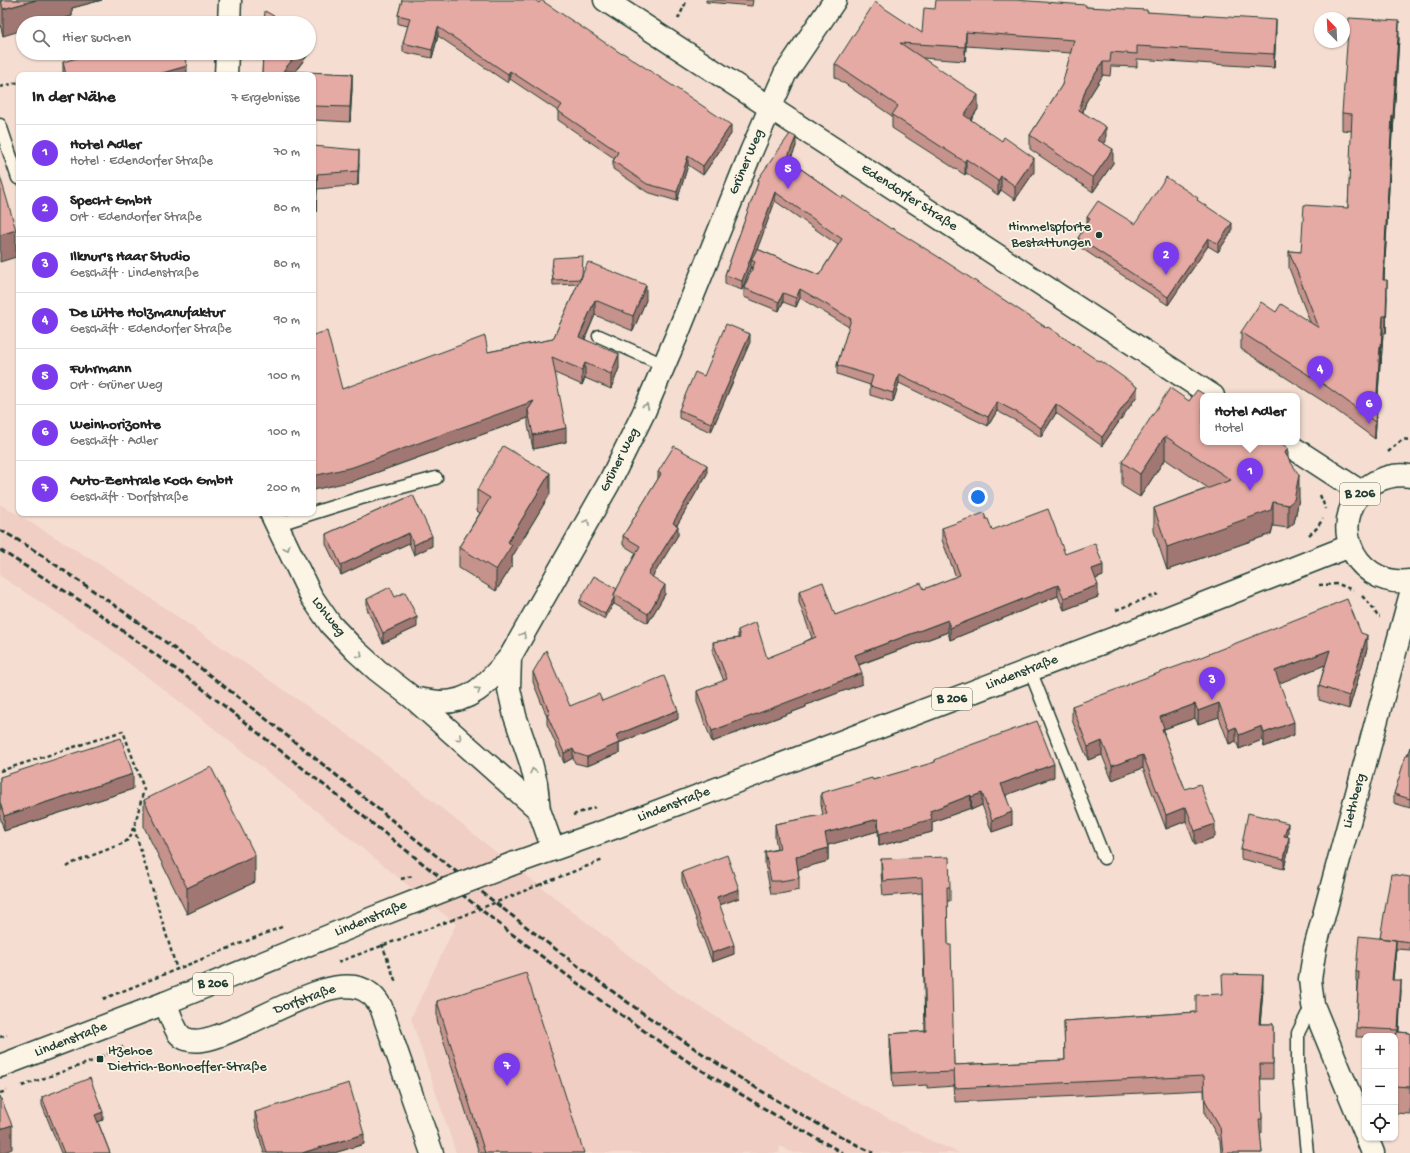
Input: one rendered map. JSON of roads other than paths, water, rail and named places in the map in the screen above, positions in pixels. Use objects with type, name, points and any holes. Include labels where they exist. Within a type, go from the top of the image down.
[{"type":"street","points":[[229,16],[230,0]]},
{"type":"street","name":"Edendorfer Straße","points":[[605,0],[1208,393]]},
{"type":"street","name":"Grüner Weg","points":[[539,810],[536,783],[531,763],[515,716],[509,689],[510,657],[609,483],[644,412],[751,152],[785,74],[835,0]]},
{"type":"street","points":[[226,72],[227,60]]},
{"type":"street","points":[[1289,445],[1360,492]]},
{"type":"street","name":"B 206","points":[[1410,476],[1394,476],[1380,479],[1360,492],[1352,507],[1348,520],[1347,533],[1350,546],[1358,560],[1369,572],[1383,579],[1398,582],[1410,581]]},
{"type":"street","name":"Lohweg","points":[[273,519],[311,596],[322,614],[366,660],[395,685],[413,698],[539,810],[553,849]]},
{"type":"street","name":"Lindenstraße","points":[[0,1066],[175,1000],[373,918],[512,864],[1162,620],[1350,546]]},
{"type":"street","name":"Liethberg","points":[[1362,1125],[1313,1006],[1310,979],[1315,948],[1410,597]]},
{"type":"street","name":"Lohweg","points":[[413,698],[450,702],[468,696],[490,681],[510,657]]},
{"type":"street","name":"Dorfstraße","points":[[175,1000],[180,1034],[188,1040],[199,1041],[215,1038],[276,1009],[329,989],[344,986],[358,987],[369,992],[381,1007],[432,1153]]},
{"type":"street","points":[[1368,1141],[1373,1153]]},
{"type":"lane","points":[[0,125],[16,172]]},
{"type":"lane","points":[[599,336],[664,365]]},
{"type":"lane","points":[[316,512],[361,498],[436,478]]},
{"type":"lane","points":[[273,519],[293,516]]},
{"type":"lane","points":[[1030,670],[1104,858]]},
{"type":"lane","points":[[1307,1153],[1298,1067],[1298,1033],[1313,1006]]},
{"type":"railway","points":[[0,530],[42,555],[133,618],[183,655],[257,712],[494,902],[640,1011],[716,1062],[793,1110],[873,1153]]},
{"type":"railway","points":[[0,550],[87,605],[199,686],[508,931],[600,1000],[693,1065],[775,1115],[843,1153]]},
{"type":"place","name":"Fuhrmann","points":[[788,189]]},
{"type":"place","name":"Himmelspforte Bestattungen","points":[[1099,235]]},
{"type":"place","name":"Specht GmbH","points":[[1166,275]]},
{"type":"place","name":"De Lütte Holzmanufaktur","points":[[1320,389]]},
{"type":"place","name":"Weinhorizonte","points":[[1369,424]]},
{"type":"place","name":"Hotel Adler","points":[[1250,491]]},
{"type":"place","name":"Ilknur's Haar Studio","points":[[1212,700]]},
{"type":"place","name":"Itzehoe Dietrich-Bonhoeffer-Straße","points":[[100,1059]]},
{"type":"place","name":"Auto-Zentrale Koch GmbH","points":[[507,1086]]}]
